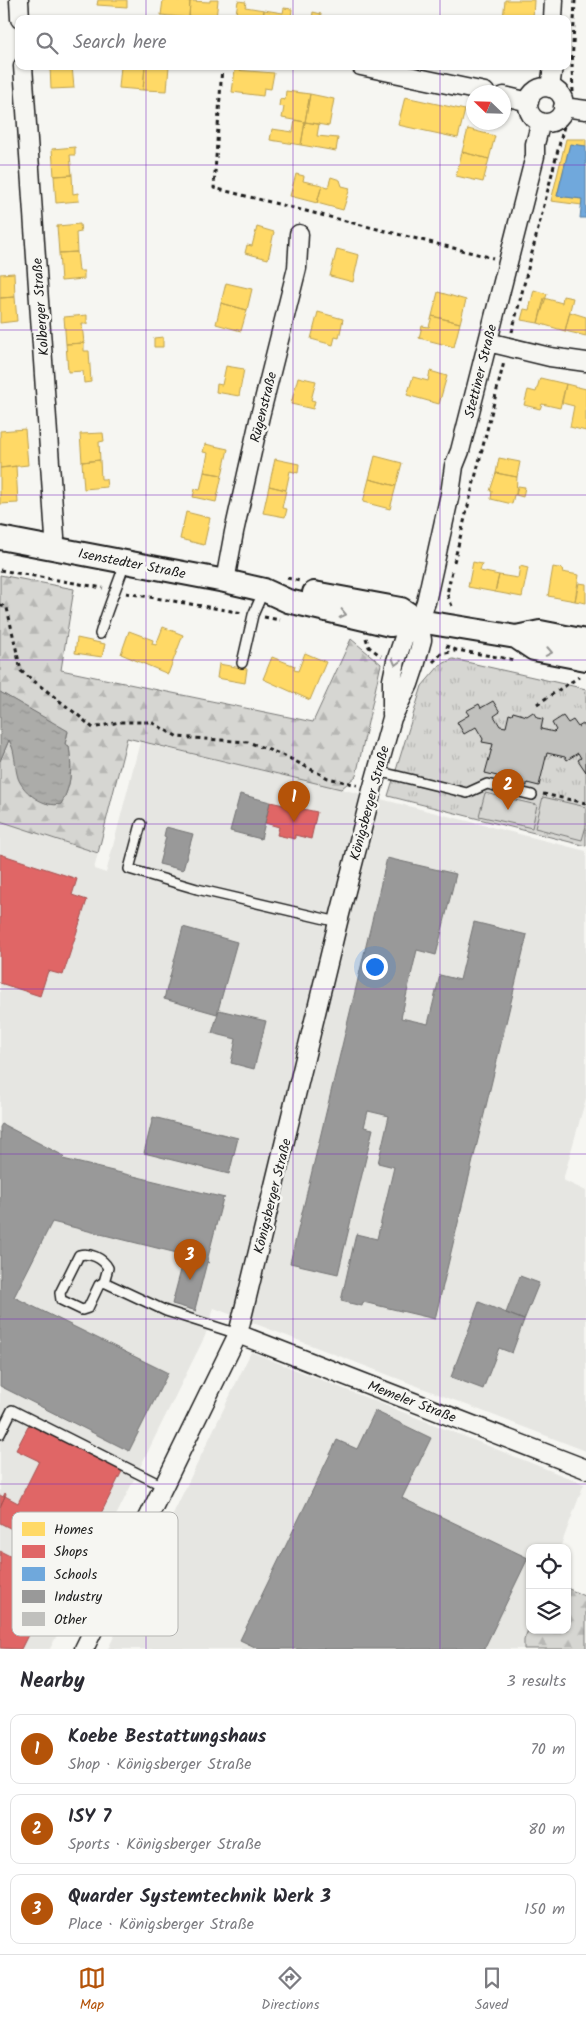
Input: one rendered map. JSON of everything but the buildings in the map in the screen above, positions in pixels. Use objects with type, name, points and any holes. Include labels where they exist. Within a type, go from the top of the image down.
[{"type":"street","points":[[18,0],[20,15]]},
{"type":"street","points":[[553,15],[554,0]]},
{"type":"street","name":"Kolberger Straße","points":[[23,70],[55,537],[54,549]]},
{"type":"street","points":[[380,70],[466,88]]},
{"type":"street","points":[[550,88],[552,70]]},
{"type":"street","points":[[550,88],[560,93],[562,98],[573,109],[557,119],[546,123],[541,122],[531,114],[529,102],[533,92],[538,89],[550,88]]},
{"type":"street","points":[[511,98],[529,102]]},
{"type":"street","name":"Stettiner Straße","points":[[422,611],[450,494],[451,476],[460,451],[488,342],[535,156],[535,144],[541,122]]},
{"type":"street","name":"Rügenstraße","points":[[225,581],[258,426],[297,268],[298,234]]},
{"type":"street","points":[[488,342],[550,357],[586,362]]},
{"type":"street","name":"Isenstedter Straße","points":[[0,538],[225,581],[264,590],[288,601],[390,626],[422,611],[516,637],[534,649],[586,659]]},
{"type":"street","name":"Königsberger Straße","points":[[150,1512],[238,1334],[338,922],[362,787],[377,771],[392,718],[409,684],[422,640],[422,611]]},
{"type":"street","name":"Isenstedter Straße","points":[[516,637],[540,632],[586,641]]},
{"type":"street","name":"Memeler Straße","points":[[238,1334],[586,1469]]},
{"type":"street","name":"Königsberger Straße","points":[[84,1649],[90,1636]]},
{"type":"lane","points":[[100,634],[125,562]]},
{"type":"lane","points":[[242,663],[253,615],[264,590]]},
{"type":"lane","points":[[377,771],[467,793],[487,784],[532,795]]},
{"type":"lane","points":[[141,824],[129,869],[197,888],[338,922]]},
{"type":"lane","points":[[86,1253],[105,1262],[108,1268],[104,1282],[99,1285],[88,1308],[82,1310],[62,1300],[60,1293],[79,1254],[86,1253]]},
{"type":"lane","points":[[104,1282],[166,1311],[238,1334]]},
{"type":"lane","points":[[0,1434],[12,1410],[163,1486]]},
{"type":"path","points":[[452,606],[447,594],[453,564],[508,347],[573,109],[572,68],[575,0]]},
{"type":"path","points":[[222,70],[214,188],[508,261]]},
{"type":"path","points":[[0,570],[281,620]]},
{"type":"path","points":[[284,578],[302,581]]},
{"type":"path","points":[[0,605],[7,608],[21,671],[93,728],[119,722],[151,722],[178,737],[248,742],[285,756],[328,778],[362,787]]},
{"type":"path","points":[[422,611],[452,606],[462,608]]},
{"type":"path","points":[[365,634],[369,647],[378,655],[387,659]]},
{"type":"path","points":[[537,704],[561,691],[586,672]]},
{"type":"path","points":[[532,795],[544,794],[586,804]]},
{"type":"shaded area","points":[[140,742],[341,789],[586,851],[586,1098],[563,1180],[586,1191],[586,1451],[214,1308],[205,1336],[118,1512],[12,1512],[12,1636],[56,1636],[50,1649],[0,1649],[0,821],[98,853],[94,869],[106,873]]},
{"type":"shaded area","points":[[251,1352],[584,1484],[562,1544],[526,1544],[526,1634],[524,1649],[108,1649],[114,1636],[178,1636],[178,1512],[174,1512]]},
{"type":"green space","points":[[0,575],[74,589],[61,670],[313,722],[351,639],[381,664],[356,776],[341,789],[127,738],[98,853],[0,821],[0,761],[9,740],[33,793],[40,800],[49,804],[61,804],[69,783],[71,762],[69,746],[65,744],[68,732],[0,692]]},
{"type":"green space","points":[[453,659],[586,689],[586,846],[388,796],[422,686],[440,665]]},
{"type":"green space","points":[[485,793],[537,805],[532,828],[479,816]]},
{"type":"green space","points":[[543,797],[586,807],[586,826],[582,840],[535,828]]},
{"type":"green space","points":[[571,1590],[586,1597],[586,1649],[524,1649],[526,1634],[571,1634]]},
{"type":"water","points":[[0,692],[68,731],[65,744],[69,746],[70,776],[61,804],[55,805],[42,802],[25,789],[18,778],[13,749],[9,740],[0,761]]},
{"type":"place","name":"ISY 7","points":[[508,810]]},
{"type":"place","name":"Koebe Bestattungshaus","points":[[294,822]]},
{"type":"place","name":"Quarder Systemtechnik Werk 3","points":[[190,1280]]}]
